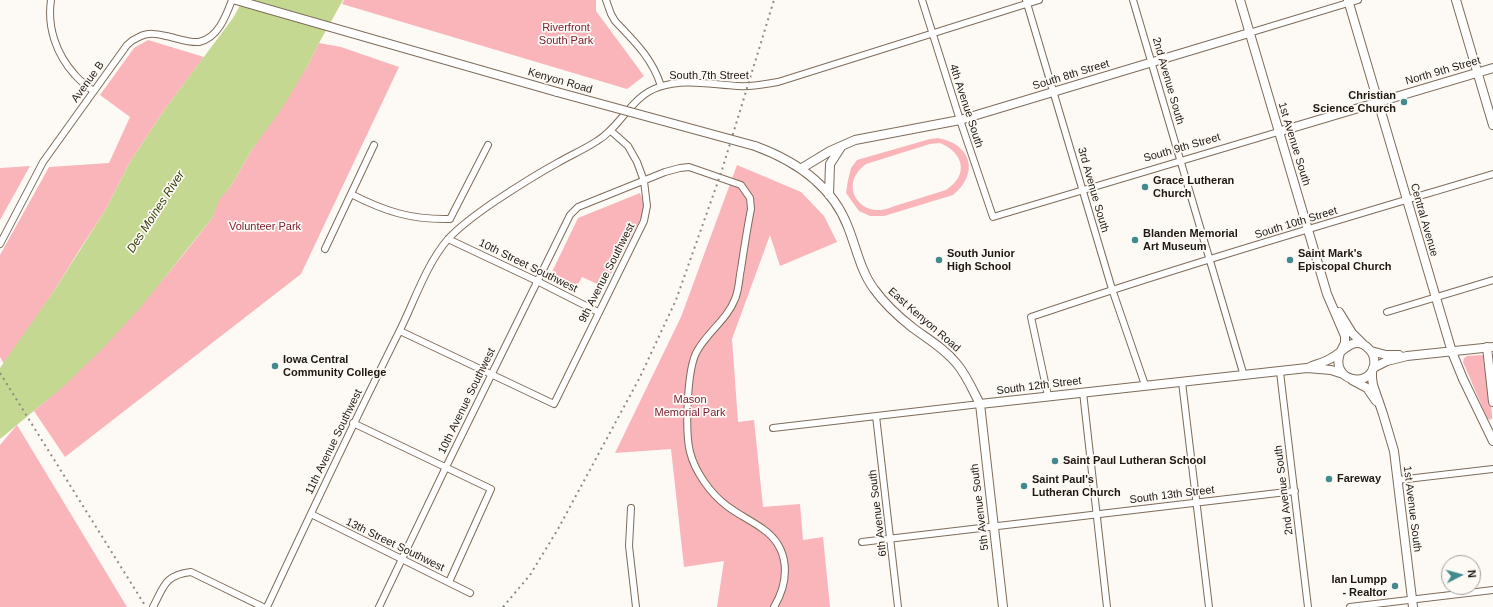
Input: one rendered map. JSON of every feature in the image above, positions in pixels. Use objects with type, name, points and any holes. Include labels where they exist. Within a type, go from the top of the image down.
[{"type":"main road","name":"Kenyon Road","points":[[236,0],[557,92],[755,146],[774,153],[802,168],[836,202],[849,228]]},
{"type":"main road","name":"1st Avenue South","points":[[1240,0],[1327,294],[1345,336],[1341,352]]},
{"type":"main road","points":[[1456,0],[1493,125]]},
{"type":"main road","name":"Central Avenue","points":[[1348,1],[1452,352],[1463,379],[1493,441]]},
{"type":"main road","name":"South 8th Street","points":[[802,168],[830,151],[855,140],[960,120],[1249,33]]},
{"type":"main road","name":"North 9th Street","points":[[1377,102],[1493,68]]},
{"type":"main road","name":"South 9th Street","points":[[1278,132],[1377,102]]},
{"type":"main road","points":[[829,195],[830,164],[842,145]]},
{"type":"main road","name":"East Kenyon Road","points":[[849,228],[859,259],[873,289],[912,327],[936,343],[957,364],[980,404]]},
{"type":"main road","name":"1st Avenue South","points":[[1327,294],[1352,333],[1364,345]]},
{"type":"main road","points":[[1408,356],[1387,361],[1360,380],[1351,379],[1343,374],[1338,366],[1338,357],[1341,352],[1345,347],[1354,343],[1364,345],[1371,351],[1386,355],[1408,356],[1490,347],[1493,402]]},
{"type":"main road","points":[[1371,351],[1374,359],[1373,370]]},
{"type":"main road","name":"South 12th Street","points":[[980,404],[1145,385],[1280,372],[1307,368],[1330,359],[1341,352]]},
{"type":"main road","name":"South 12th Street","points":[[1307,368],[1331,370],[1343,374]]},
{"type":"main road","name":"1st Avenue South","points":[[1373,370],[1373,385],[1394,451],[1413,603]]},
{"type":"main road","name":"1st Avenue South","points":[[1351,379],[1360,383],[1366,388],[1383,414]]},
{"type":"main road","name":"5th Avenue South","points":[[980,404],[1003,607]]},
{"type":"street","points":[[51,0],[50,16],[56,46],[75,76],[93,91]]},
{"type":"street","name":"Avenue B","points":[[0,244],[43,162],[127,46],[133,40],[146,34],[155,33],[190,42],[200,42],[207,39],[220,27],[232,0]]},
{"type":"street","points":[[606,0],[615,21],[652,63],[661,86]]},
{"type":"street","name":"4th Avenue South","points":[[922,0],[960,120],[993,217]]},
{"type":"street","name":"South 7th Street","points":[[460,227],[483,209],[514,189],[599,140],[611,131],[629,108],[641,97],[661,86],[675,83],[688,83],[758,86],[778,82],[932,34],[1027,2],[1039,0]]},
{"type":"street","name":"2nd Avenue South","points":[[1133,0],[1244,376]]},
{"type":"street","name":"South 8th Street","points":[[1249,33],[1348,1],[1358,0]]},
{"type":"street","name":"3rd Avenue South","points":[[1027,2],[1112,289],[1145,385]]},
{"type":"street","name":"9th Avenue Southwest","points":[[492,373],[554,404],[598,312],[644,222],[647,206],[644,181],[637,162],[628,146],[611,131]]},
{"type":"street","name":"South 9th Street","points":[[993,217],[1278,132]]},
{"type":"street","points":[[325,249],[374,145]]},
{"type":"street","points":[[450,219],[488,145]]},
{"type":"street","points":[[644,181],[665,172],[689,167],[741,185],[750,198],[751,210],[735,299],[720,322],[696,353],[691,372],[688,430],[690,451],[694,463],[703,479],[726,506],[764,530],[774,540],[783,554],[786,567],[784,581],[778,601],[774,607]]},
{"type":"street","name":"South 10th Street","points":[[1048,396],[1031,317],[1112,289],[1493,174]]},
{"type":"street","name":"10th Avenue Southwest","points":[[379,607],[570,215],[578,207],[644,181]]},
{"type":"street","points":[[351,194],[376,206],[406,215],[430,219],[450,219],[460,227]]},
{"type":"street","name":"11th Avenue Southwest","points":[[267,607],[353,423],[400,331],[434,258],[448,239],[460,227]]},
{"type":"street","name":"10th Street Southwest","points":[[448,239],[598,312]]},
{"type":"street","points":[[1387,312],[1493,280]]},
{"type":"street","points":[[400,331],[492,373]]},
{"type":"street","name":"2nd Avenue South","points":[[1280,372],[1308,607]]},
{"type":"street","points":[[1182,382],[1209,607]]},
{"type":"street","points":[[1083,392],[1107,607]]},
{"type":"street","name":"South 12th Street","points":[[773,428],[980,404]]},
{"type":"street","name":"6th Avenue South","points":[[876,416],[898,607]]},
{"type":"street","points":[[353,423],[491,489],[449,582]]},
{"type":"street","points":[[1398,480],[1493,468]]},
{"type":"street","name":"South 13th Street","points":[[862,542],[1294,491]]},
{"type":"street","points":[[631,508],[629,546],[636,607]]},
{"type":"street","name":"13th Street Southwest","points":[[310,514],[470,593]]},
{"type":"street","points":[[153,607],[168,579],[180,573],[191,572],[263,607]]},
{"type":"street","points":[[1350,607],[1413,603],[1493,590]]},
{"type":"green space","name":"Riverfront South Park","points":[[344,0],[596,0],[596,11],[644,76],[627,89],[342,4]]},
{"type":"green space","points":[[148,40],[204,57],[165,109],[130,162],[106,209],[54,291],[4,364],[0,357],[0,255],[49,167],[109,163],[130,117],[100,95],[134,48]]},
{"type":"green space","name":"Volunteer Park","points":[[319,43],[341,47],[399,67],[301,274],[65,457],[34,411],[83,366],[129,319],[172,269],[213,217],[218,200],[231,186],[251,151],[308,65]]},
{"type":"green space","points":[[938,138],[949,141],[958,146],[968,160],[969,169],[967,178],[953,195],[884,216],[870,216],[859,211],[846,193],[851,168],[857,160]],"holes":[[[940,143],[948,147],[959,158],[961,171],[958,178],[946,190],[882,210],[867,208],[856,199],[853,190],[853,182],[860,169],[866,164],[930,144]]]},
{"type":"green space","name":"Mason Memorial Park","points":[[737,165],[801,192],[824,216],[837,242],[780,266],[770,235],[732,339],[738,422],[754,420],[763,507],[800,504],[803,540],[823,537],[830,607],[717,607],[724,561],[684,567],[671,449],[615,453],[681,317]]},
{"type":"green space","points":[[30,166],[0,220],[0,168]]},
{"type":"green space","points":[[640,193],[644,204],[641,218],[604,287],[582,277],[576,288],[550,276],[578,218]]},
{"type":"green space","points":[[1484,355],[1492,414],[1492,418],[1490,420],[1487,418],[1463,362],[1464,358],[1467,356]]},
{"type":"green space","points":[[17,425],[127,607],[0,607],[0,445]]},
{"type":"water","name":"Des Moines River","points":[[243,0],[343,0],[308,65],[283,107],[251,151],[231,186],[219,200],[213,217],[141,307],[104,347],[64,386],[0,439],[0,368],[54,291],[106,209],[130,162],[165,109],[233,18]]},
{"type":"railway","points":[[503,607],[530,575],[558,529],[640,377],[676,300],[721,173],[774,0]]},
{"type":"railway","points":[[0,373],[146,607]]},
{"type":"place","name":"Christian Science Church","points":[[1404,102]]},
{"type":"place","name":"Grace Lutheran Church","points":[[1145,187]]},
{"type":"place","name":"Blanden Memorial Art Museum","points":[[1135,240]]},
{"type":"place","name":"South Junior High School","points":[[939,260]]},
{"type":"place","name":"Saint Mark's Episcopal Church","points":[[1290,260]]},
{"type":"place","name":"Iowa Central Community College","points":[[275,366]]},
{"type":"place","name":"Saint Paul Lutheran School","points":[[1055,461]]},
{"type":"place","name":"Fareway","points":[[1329,479]]},
{"type":"place","name":"Saint Paul's Lutheran Church","points":[[1024,486]]},
{"type":"place","name":"Ian Lumpp - Realtor","points":[[1395,586]]}]
